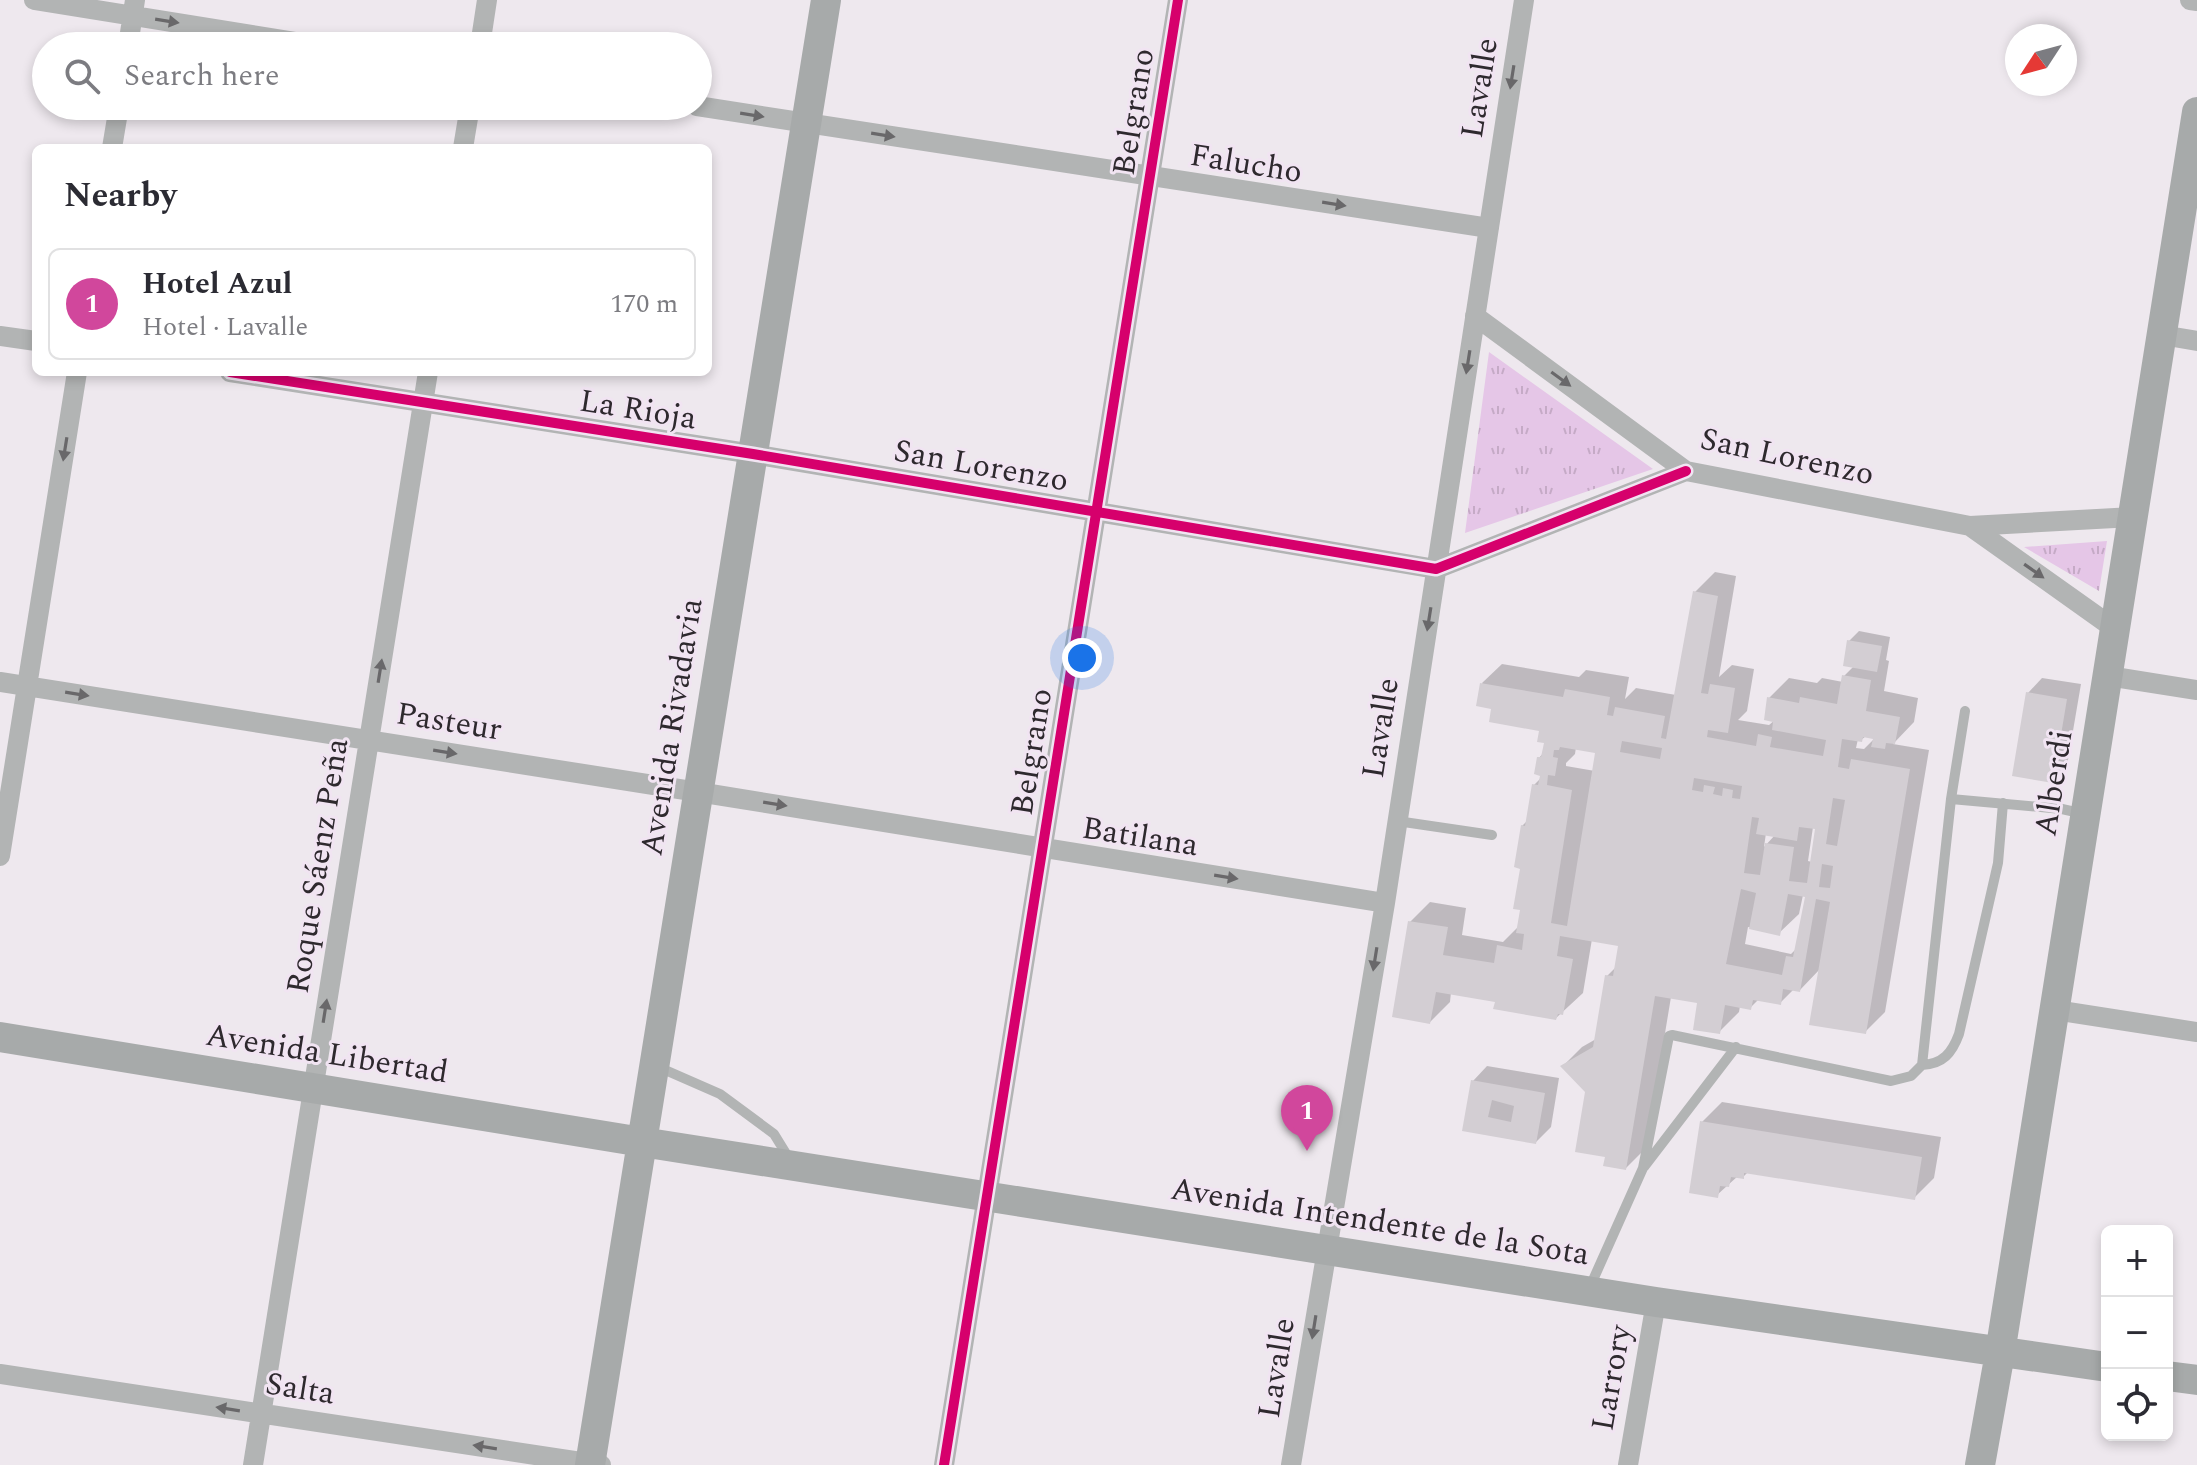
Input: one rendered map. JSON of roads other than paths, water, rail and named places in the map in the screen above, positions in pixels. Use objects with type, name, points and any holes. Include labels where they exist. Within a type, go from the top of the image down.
[{"type":"main road","name":"Avenida Rivadavia","points":[[594,1464],[654,1065],[826,0]]},
{"type":"main road","name":"Alberdi","points":[[1980,1465],[2197,112]]},
{"type":"main road","name":"Avenida Libertad","points":[[0,1037],[642,1142]]},
{"type":"main road","name":"Avenida Intendente de la Sota","points":[[642,1142],[1656,1302],[2101,1366]]},
{"type":"main road","points":[[2173,1377],[2197,1380]]},
{"type":"street","points":[[34,0],[134,8],[252,32]]},
{"type":"street","points":[[482,32],[487,0]]},
{"type":"street","name":"Belgrano","points":[[944,1465],[1178,0]]},
{"type":"street","name":"Lavalle","points":[[1291,1465],[1385,903],[1524,0]]},
{"type":"street","points":[[2190,0],[2197,1]]},
{"type":"street","points":[[130,32],[134,8]]},
{"type":"street","name":"Falucho","points":[[712,108],[1489,228]]},
{"type":"street","points":[[113,144],[117,120]]},
{"type":"street","points":[[464,144],[468,120]]},
{"type":"street","name":"San Lorenzo","points":[[1475,316],[1686,471],[1970,526],[2133,517]]},
{"type":"street","points":[[2162,335],[2197,341]]},
{"type":"street","points":[[0,336],[32,340]]},
{"type":"street","points":[[0,856],[76,376]]},
{"type":"street","name":"La Rioja","points":[[256,376],[753,454]]},
{"type":"street","name":"Roque Sáenz Peña","points":[[253,1465],[427,376]]},
{"type":"street","name":"San Lorenzo","points":[[753,454],[1436,569]]},
{"type":"street","points":[[1436,569],[1686,471]]},
{"type":"street","points":[[1970,526],[2115,629]]},
{"type":"street","points":[[2108,676],[2197,690]]},
{"type":"street","name":"Pasteur","points":[[0,682],[698,792]]},
{"type":"street","name":"Batilana","points":[[698,792],[1385,903]]},
{"type":"street","points":[[2055,1010],[2197,1032]]},
{"type":"street","name":"Larrory","points":[[1628,1465],[1656,1302]]},
{"type":"street","name":"Salta","points":[[0,1374],[594,1464]]},
{"type":"lane","points":[[1588,1290],[1643,1168],[1669,1036],[1736,1047],[1891,1081],[1911,1076],[1922,1065],[1951,799],[1965,711]]},
{"type":"lane","points":[[1951,799],[2062,809],[2085,815]]},
{"type":"lane","points":[[1922,1065],[1943,1060],[1953,1050],[1959,1034],[1998,863],[2003,803]]},
{"type":"lane","points":[[1397,821],[1492,835]]},
{"type":"lane","points":[[1643,1168],[1736,1047]]},
{"type":"lane","points":[[654,1065],[720,1094],[774,1134],[793,1166]]},
{"type":"place","name":"Hotel Azul","points":[[1307,1151]]}]
